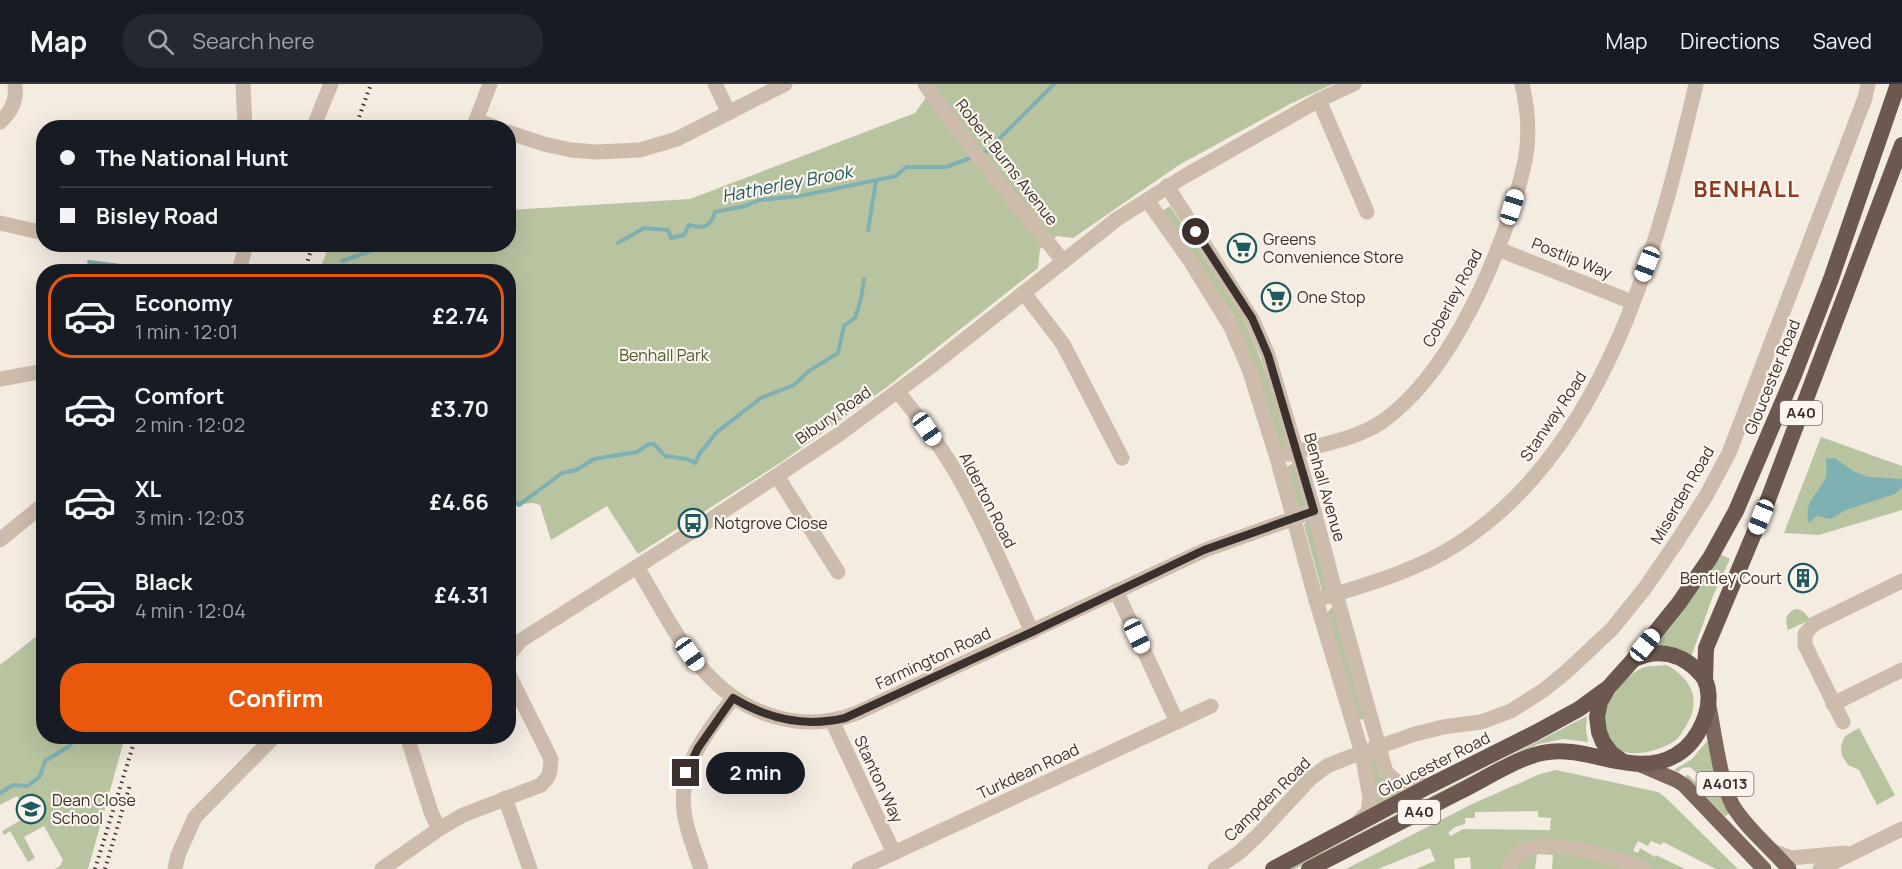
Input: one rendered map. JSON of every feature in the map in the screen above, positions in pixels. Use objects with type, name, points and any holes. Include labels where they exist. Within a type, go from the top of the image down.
[{"type":"highway","name":"Gloucester Road","points":[[1634,659],[1679,603],[1710,558],[1736,511],[1794,375],[1831,279],[1898,84]]},
{"type":"highway","name":"A40","points":[[1705,680],[1706,648],[1766,505],[1902,145]]},
{"type":"highway","points":[[1657,652],[1673,654],[1688,662],[1705,680],[1708,701],[1705,717],[1697,735],[1676,755],[1659,763],[1641,765],[1622,761],[1611,753],[1599,732],[1596,717],[1600,702],[1608,688],[1634,659],[1657,652]]},
{"type":"highway","name":"Gloucester Road","points":[[1274,869],[1356,824],[1580,709],[1608,688]]},
{"type":"highway","name":"A40","points":[[1309,869],[1530,757],[1554,751],[1622,761]]},
{"type":"main road","name":"A4013","points":[[1708,701],[1722,773],[1732,805],[1744,821],[1788,866]]},
{"type":"main road","name":"A4013","points":[[1641,765],[1684,785],[1764,869]]},
{"type":"street","points":[[0,122],[15,103],[15,84]]},
{"type":"street","points":[[243,84],[245,120]]},
{"type":"street","points":[[316,120],[331,84]]},
{"type":"street","points":[[476,120],[490,84]]},
{"type":"street","points":[[715,84],[729,113]]},
{"type":"street","points":[[516,135],[571,150],[626,152],[653,147],[671,141],[785,84]]},
{"type":"street","name":"Robert Burns Avenue","points":[[925,84],[1063,261]]},
{"type":"street","name":"Bibury Road","points":[[516,646],[520,641],[777,476],[898,392],[1117,219],[1167,186],[1319,100],[1354,84]]},
{"type":"street","name":"Coberley Road","points":[[1277,458],[1360,434],[1381,422],[1410,398],[1434,369],[1463,323],[1498,249],[1517,194],[1527,149],[1527,112],[1522,84]]},
{"type":"street","name":"Stanway Road","points":[[1316,600],[1404,571],[1432,559],[1470,536],[1499,513],[1534,476],[1579,415],[1609,360],[1660,226],[1696,84]]},
{"type":"street","name":"Miserden Road","points":[[1380,746],[1443,727],[1492,719],[1520,706],[1544,690],[1587,653],[1612,628],[1645,588],[1695,514],[1729,453],[1865,98],[1868,84]]},
{"type":"street","points":[[1319,100],[1367,212]]},
{"type":"street","name":"Benhall Avenue","points":[[1167,186],[1260,335],[1298,451],[1386,772],[1399,784],[1429,786]]},
{"type":"street","points":[[1147,200],[1191,262],[1231,327],[1249,369],[1362,753],[1370,798],[1368,812],[1356,824]]},
{"type":"street","points":[[0,223],[36,231]]},
{"type":"street","name":"Postlip Way","points":[[1498,249],[1632,302]]},
{"type":"street","points":[[1024,293],[1063,344],[1122,458]]},
{"type":"street","points":[[0,379],[36,372]]},
{"type":"street","name":"Alderton Road","points":[[898,392],[936,441],[967,492],[1032,632]]},
{"type":"street","points":[[777,476],[838,572]]},
{"type":"street","points":[[0,540],[36,511]]},
{"type":"street","name":"Farmington Road","points":[[637,567],[699,666],[720,688],[759,712],[807,723],[832,721],[857,713],[1204,550],[1314,511]]},
{"type":"street","points":[[1843,722],[1805,645],[1807,630],[1814,624],[1902,581]]},
{"type":"street","points":[[1116,591],[1177,722]]},
{"type":"street","points":[[1833,704],[1902,670]]},
{"type":"street","points":[[382,869],[463,815],[541,785],[548,777],[551,759],[516,689]]},
{"type":"street","points":[[701,869],[684,813],[684,783],[689,764],[698,748],[733,698]]},
{"type":"street","name":"Turkdean Road","points":[[859,869],[1211,706]]},
{"type":"street","name":"Stanton Way","points":[[832,721],[894,853]]},
{"type":"street","points":[[175,869],[178,855],[195,817],[267,744]]},
{"type":"street","points":[[410,744],[431,812],[439,829]]},
{"type":"street","name":"Campden Road","points":[[1215,869],[1240,852],[1257,836],[1311,778],[1336,762],[1380,746]]},
{"type":"street","points":[[505,798],[530,869]]},
{"type":"street","points":[[1820,869],[1902,829]]},
{"type":"street","points":[[1509,869],[1524,850],[1541,845],[1600,855],[1644,869]]},
{"type":"street","points":[[1788,866],[1854,852]]},
{"type":"street","points":[[1840,869],[1854,852]]},
{"type":"green space","name":"Benhall Park","points":[[925,84],[1333,84],[1290,104],[1179,165],[1073,238],[1057,236],[1040,249],[1038,268],[887,387],[783,461],[638,554],[607,506],[551,540],[540,505],[533,503],[516,504],[516,264],[322,264],[326,252],[516,252],[516,210],[690,199],[915,113],[930,92]]},
{"type":"green space","points":[[1170,206],[1239,311],[1247,327],[1268,378],[1290,447],[1286,451],[1281,450],[1254,364],[1241,331],[1233,315],[1162,211]]},
{"type":"green space","points":[[1821,437],[1902,466],[1902,510],[1819,535],[1784,533]]},
{"type":"green space","points":[[1291,464],[1295,465],[1307,505],[1299,509],[1287,467]]},
{"type":"green space","points":[[1307,520],[1311,523],[1330,588],[1322,591],[1304,525]]},
{"type":"green space","points":[[1720,554],[1730,559],[1713,596],[1691,657],[1652,645]]},
{"type":"green space","points":[[1331,608],[1336,610],[1367,718],[1358,720],[1327,613]]},
{"type":"green space","points":[[1795,609],[1802,611],[1810,620],[1788,630],[1787,618],[1789,613]]},
{"type":"green space","points":[[36,637],[36,744],[123,744],[88,869],[55,869],[63,860],[44,826],[24,837],[35,858],[28,862],[10,831],[4,835],[2,831],[28,816],[17,796],[0,805],[0,665]]},
{"type":"green space","points":[[1667,665],[1683,677],[1692,691],[1694,699],[1691,717],[1678,738],[1665,746],[1636,753],[1620,750],[1614,746],[1604,726],[1609,701],[1621,685],[1640,669]]},
{"type":"green space","points":[[1587,716],[1588,742],[1563,739],[1538,744],[1295,869],[1290,869]]},
{"type":"green space","points":[[1859,728],[1895,795],[1877,805],[1859,770],[1848,765],[1842,756],[1841,745],[1845,736]]},
{"type":"green space","points":[[1709,739],[1718,787],[1709,784],[1690,767],[1682,768],[1678,772],[1674,770],[1692,759]]},
{"type":"green space","points":[[1373,756],[1405,792],[1375,808],[1377,794],[1369,760]]},
{"type":"green space","points":[[1556,770],[1658,792],[1738,869],[1716,869],[1663,842],[1661,845],[1651,841],[1648,846],[1638,841],[1633,851],[1638,853],[1640,848],[1655,857],[1656,855],[1685,869],[1552,869],[1553,855],[1537,854],[1535,869],[1471,869],[1470,857],[1454,859],[1455,869],[1416,869],[1435,861],[1430,848],[1378,869],[1346,869],[1470,805],[1540,774]],"holes":[[[1538,811],[1538,817],[1551,818],[1550,830],[1463,829],[1451,836],[1448,833],[1455,827],[1465,824],[1465,818],[1475,818],[1475,812]]]},
{"type":"green space","points":[[1688,775],[1707,793],[1721,796],[1730,813],[1725,816],[1685,776]]},
{"type":"water","points":[[1835,458],[1853,471],[1868,477],[1902,479],[1902,487],[1895,494],[1846,510],[1830,519],[1817,516],[1809,523],[1809,504],[1826,477],[1826,459]]},
{"type":"waterway","name":"Hatherley Brook","points":[[980,154],[987,151],[1054,84]]},
{"type":"waterway","name":"Hatherley Brook","points":[[618,243],[644,228],[668,230],[671,238],[684,235],[689,225],[703,227],[709,224],[715,212],[745,206],[759,200],[800,196],[896,176],[906,167],[946,167],[973,157]]},
{"type":"waterway","name":"Hatherley Brook","points":[[868,230],[876,181]]},
{"type":"waterway","name":"Hatherley Brook","points":[[342,261],[367,252]]},
{"type":"waterway","points":[[89,262],[105,264]]},
{"type":"waterway","name":"Hatherley Brook","points":[[516,503],[519,505],[562,473],[576,470],[594,459],[637,452],[649,444],[654,444],[665,456],[687,459],[695,463],[717,432],[761,398],[794,385],[809,371],[838,353],[844,326],[855,318],[864,279]]},
{"type":"waterway","name":"Hatherley Brook","points":[[0,793],[13,785],[28,786],[40,776],[45,761],[71,744]]},
{"type":"railway","points":[[358,120],[371,84]]},
{"type":"railway","points":[[307,264],[310,252]]},
{"type":"railway","points":[[95,869],[134,744]]},
{"type":"railway","points":[[105,869],[130,785]]},
{"type":"place","name":"Greens Convenience Store","points":[[1242,248]]},
{"type":"place","name":"One Stop","points":[[1276,297]]},
{"type":"place","name":"Notgrove Close","points":[[693,523]]},
{"type":"place","name":"Bentley Court","points":[[1803,578]]},
{"type":"place","name":"Dean Close School","points":[[31,809]]},
{"type":"district","name":"BENHALL","points":[[1747,189]]},
{"type":"route","points":[[686,773],[698,748],[733,698],[759,712],[797,722],[817,723],[845,718],[1204,550],[1314,511],[1298,451],[1260,335],[1252,318],[1196,232]]}]
